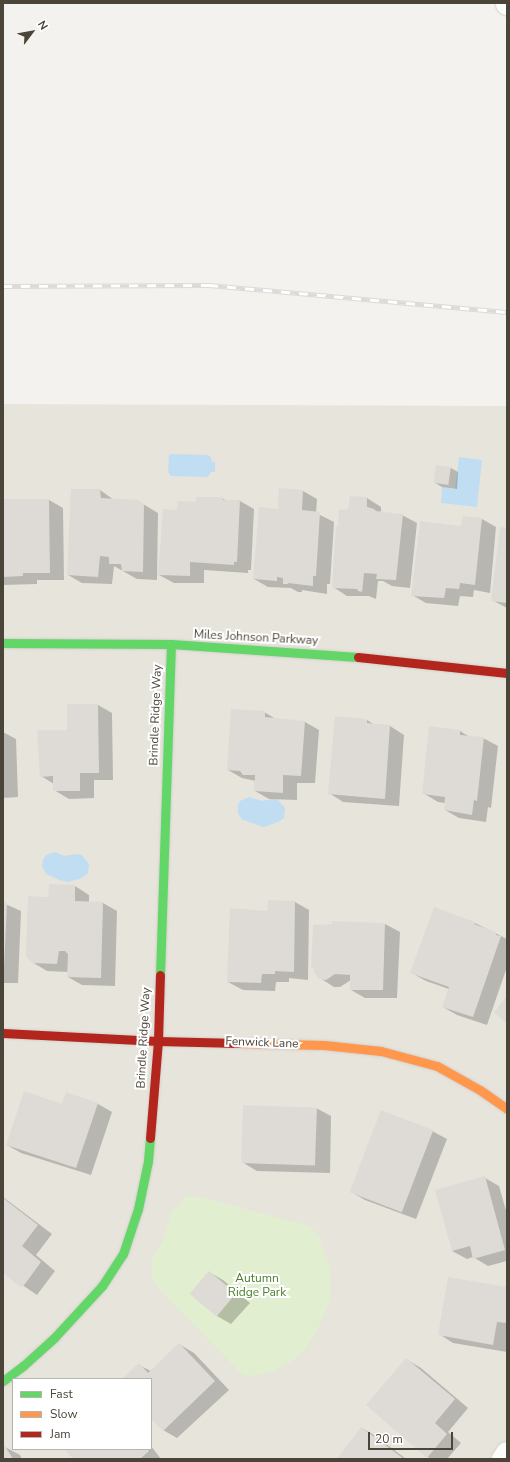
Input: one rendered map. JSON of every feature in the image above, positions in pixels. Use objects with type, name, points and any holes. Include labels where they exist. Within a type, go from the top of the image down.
[{"type":"street","name":"Miles Johnson Parkway","points":[[3,643],[171,644],[334,654],[507,673]]},
{"type":"street","name":"Brindle Ridge Way","points":[[3,1381],[23,1366],[49,1342],[102,1286],[123,1254],[138,1209],[148,1161],[158,1040],[171,644]]},
{"type":"street","name":"Fenwick Lane","points":[[3,1033],[158,1040],[324,1045],[380,1051],[437,1066],[480,1090],[507,1109]]},
{"type":"street","points":[[502,1459],[507,1453]]},
{"type":"shaded area","points":[[3,404],[507,406],[507,1459],[3,1459]]},
{"type":"green space","name":"Autumn Ridge Park","points":[[184,1197],[200,1197],[310,1226],[319,1237],[329,1264],[331,1284],[330,1300],[316,1333],[305,1350],[291,1362],[270,1372],[255,1376],[243,1375],[158,1288],[151,1276],[152,1259],[163,1241],[170,1216]]},
{"type":"water","points":[[169,455],[208,455],[211,457],[212,462],[215,462],[215,472],[211,472],[208,477],[171,476],[168,472]]},
{"type":"water","points":[[459,457],[482,460],[477,507],[441,503],[442,487],[455,489]]},
{"type":"water","points":[[249,797],[262,801],[273,799],[278,800],[285,808],[284,818],[264,827],[243,820],[238,814],[238,805],[240,801]]},
{"type":"water","points":[[55,852],[64,856],[77,854],[82,855],[89,864],[88,873],[82,878],[68,882],[46,874],[42,866],[43,860],[46,855]]},
{"type":"building","points":[[436,465],[451,467],[448,485],[433,483]]},
{"type":"building","points":[[279,488],[303,490],[302,510],[320,512],[316,576],[313,576],[313,586],[288,583],[283,584],[283,578],[277,577],[277,581],[253,579],[259,507],[278,509]]},
{"type":"building","points":[[71,489],[100,489],[101,498],[138,500],[144,504],[143,572],[122,571],[121,564],[109,564],[109,557],[100,556],[98,577],[67,575]]},
{"type":"building","points":[[350,496],[367,497],[367,507],[376,511],[403,514],[396,580],[376,579],[377,574],[364,573],[362,592],[358,591],[357,589],[332,588],[336,527],[338,525],[339,510],[348,509]]},
{"type":"building","points":[[196,497],[223,497],[223,500],[240,500],[237,562],[234,562],[234,565],[190,562],[190,576],[158,575],[163,509],[177,510],[178,501],[196,502]]},
{"type":"building","points":[[3,499],[49,499],[50,573],[23,573],[23,576],[3,577]]},
{"type":"building","points":[[463,516],[482,518],[475,585],[460,583],[459,589],[446,588],[444,598],[411,596],[420,521],[461,526]]},
{"type":"building","points":[[500,527],[507,528],[507,603],[491,601]]},
{"type":"building","points":[[67,704],[98,704],[99,773],[80,773],[80,791],[53,791],[53,776],[40,777],[37,730],[67,730]]},
{"type":"building","points":[[231,709],[265,711],[265,717],[305,721],[301,776],[283,775],[283,793],[254,791],[255,775],[243,775],[240,771],[227,770]]},
{"type":"building","points":[[335,716],[367,719],[367,723],[390,725],[385,799],[328,794]]},
{"type":"building","points":[[429,726],[460,730],[460,735],[484,737],[477,801],[474,800],[472,815],[444,810],[445,797],[422,794]]},
{"type":"building","points":[[49,884],[75,885],[75,901],[103,902],[101,978],[67,977],[68,954],[65,951],[59,951],[57,964],[32,963],[26,956],[28,896],[48,897]]},
{"type":"building","points":[[268,900],[295,901],[294,972],[275,971],[275,974],[262,974],[261,983],[227,982],[230,908],[267,911]]},
{"type":"building","points":[[3,902],[7,902],[4,968],[3,968]]},
{"type":"building","points":[[434,907],[475,922],[474,924],[496,932],[496,935],[501,936],[473,1017],[442,1007],[449,987],[410,973]]},
{"type":"building","points":[[332,921],[385,923],[383,990],[350,990],[350,975],[335,974],[326,980],[319,979],[314,972],[314,968],[311,968],[313,925],[332,924]]},
{"type":"building","points":[[507,996],[507,1024],[494,1012]]},
{"type":"building","points":[[24,1091],[62,1104],[66,1092],[98,1103],[76,1168],[6,1145]]},
{"type":"building","points":[[243,1105],[317,1108],[315,1166],[241,1163]]},
{"type":"building","points":[[381,1110],[433,1130],[402,1212],[349,1192]]},
{"type":"building","points":[[485,1176],[505,1250],[473,1259],[470,1246],[452,1251],[435,1190]]},
{"type":"building","points":[[3,1198],[38,1225],[22,1246],[41,1262],[22,1288],[3,1273]]},
{"type":"building","points":[[209,1271],[236,1293],[217,1316],[190,1294]]},
{"type":"building","points":[[448,1277],[507,1287],[507,1323],[497,1322],[493,1345],[438,1335]]},
{"type":"building","points":[[179,1343],[215,1381],[163,1431],[152,1420],[152,1378],[123,1378],[139,1363],[148,1373]]},
{"type":"building","points":[[406,1358],[455,1399],[435,1423],[447,1434],[427,1458],[366,1405]]},
{"type":"building","points":[[361,1427],[404,1459],[337,1459]]},
{"type":"building","points":[[5,1446],[13,1459],[3,1459],[3,1447]]},
{"type":"building","points":[[65,1450],[149,1451],[140,1459],[73,1459]]},
{"type":"railway","points":[[3,286],[209,285],[507,312]]},
{"type":"traffic: fast","points":[[3,643],[171,644],[358,657]]},
{"type":"traffic: fast","points":[[160,975],[171,644]]},
{"type":"traffic: fast","points":[[3,1381],[23,1366],[54,1338],[102,1286],[123,1254],[138,1209],[148,1161],[150,1138]]},
{"type":"traffic: slow","points":[[238,1043],[324,1045],[381,1051],[437,1066],[480,1090],[507,1109]]},
{"type":"traffic: jam","points":[[358,657],[507,673]]},
{"type":"traffic: jam","points":[[150,1138],[158,1041],[160,975]]},
{"type":"traffic: jam","points":[[3,1033],[158,1041],[238,1043]]}]
